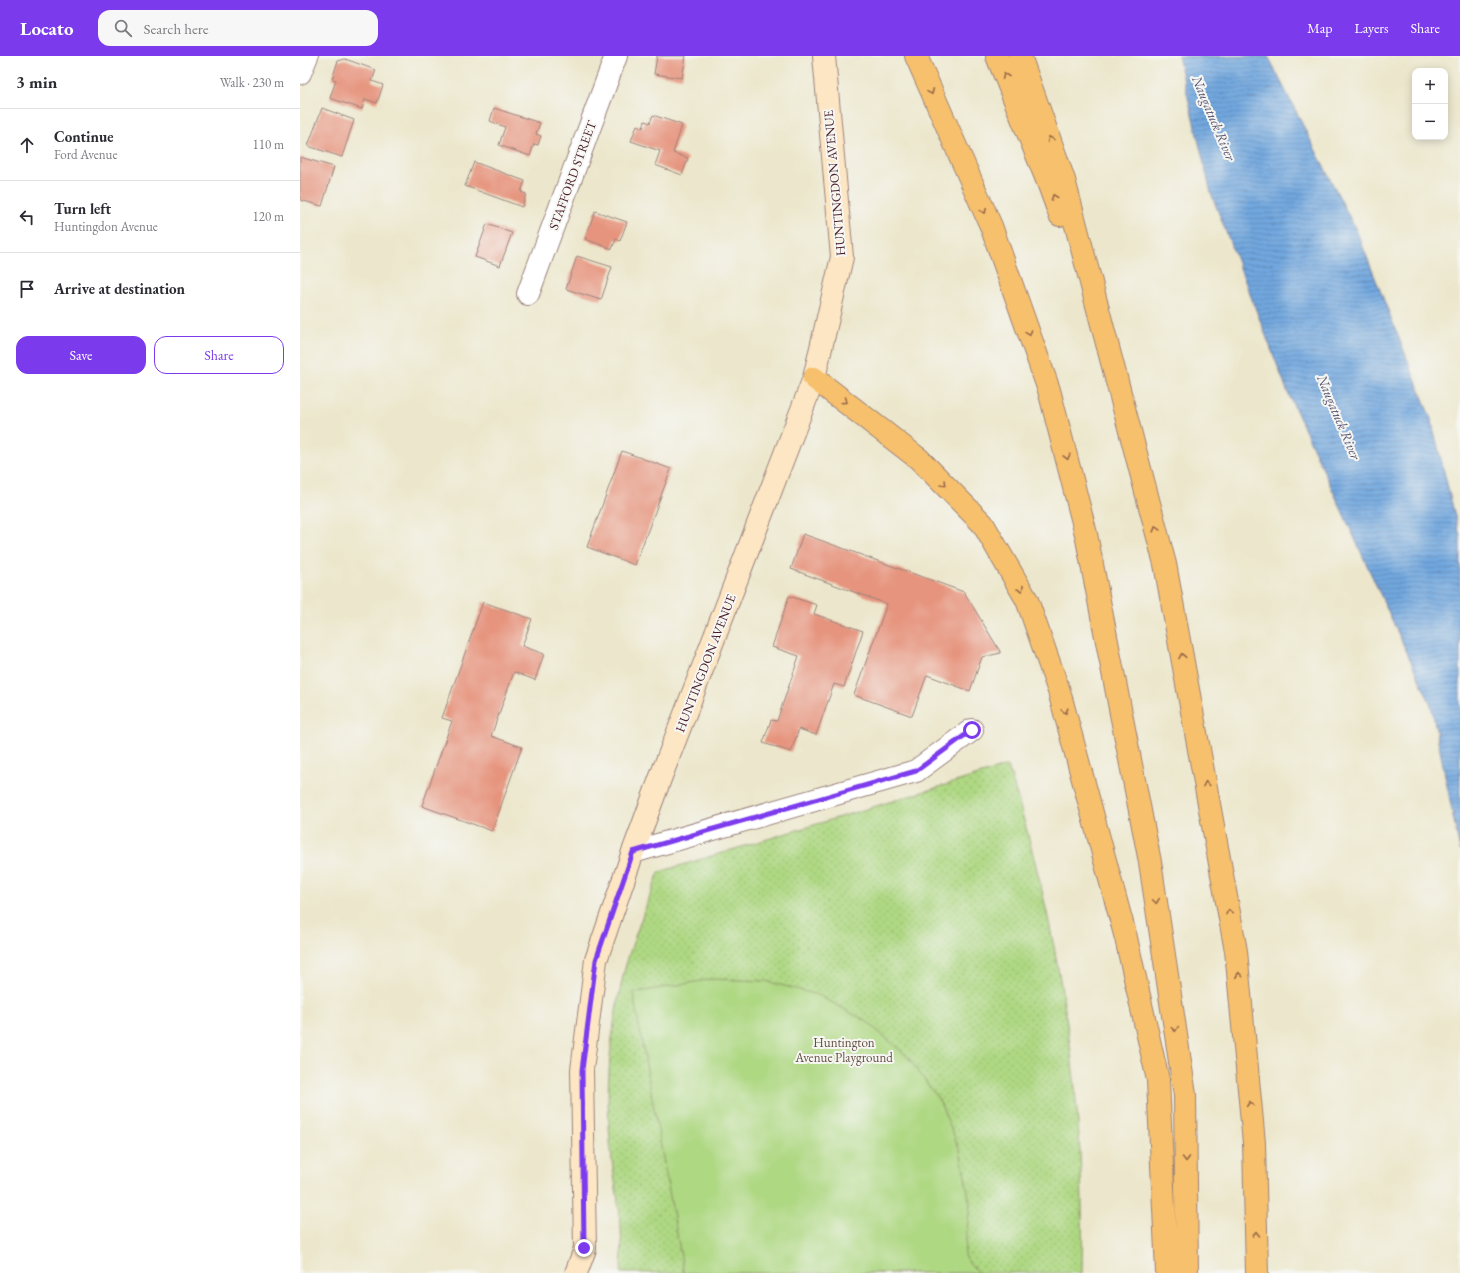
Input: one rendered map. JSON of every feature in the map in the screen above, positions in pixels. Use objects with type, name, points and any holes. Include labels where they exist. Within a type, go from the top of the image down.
[{"type":"highway","points":[[916,56],[990,226],[1050,390],[1086,534],[1150,862],[1185,1095],[1187,1273]]},
{"type":"highway","points":[[997,56],[1050,184],[1114,366]]},
{"type":"highway","points":[[1020,56],[1064,180],[1165,564],[1236,950],[1254,1143],[1257,1273]]},
{"type":"highway","points":[[814,378],[919,458],[983,524],[1027,600],[1062,699],[1126,938],[1158,1080],[1167,1273]]},
{"type":"main road","name":"HUNTINGDON AVENUE","points":[[576,1273],[584,1248],[582,1070],[596,960],[633,852],[814,378],[842,257],[824,56]]},
{"type":"street","points":[[300,73],[307,56]]},
{"type":"street","name":"STAFFORD STREET","points":[[528,294],[616,56]]},
{"type":"street","points":[[633,852],[916,771],[972,730]]},
{"type":"green space","name":"Huntington Avenue Playground","points":[[1008,766],[1042,891],[1066,1016],[1074,1080],[1079,1143],[1082,1208],[1082,1273],[621,1273],[621,1223],[609,1125],[609,1068],[613,1029],[624,972],[636,934],[659,872]]},
{"type":"green space","points":[[712,979],[766,981],[818,995],[866,1021],[907,1056],[939,1100],[960,1150],[970,1204],[964,1256],[978,1273],[684,1273],[633,993]]},
{"type":"water","name":"Naugatuck River","points":[[1178,56],[1268,56],[1357,232],[1431,419],[1460,536],[1460,851],[1431,705],[1288,393],[1211,193]]},
{"type":"building","points":[[657,56],[686,56],[682,78],[654,74]]},
{"type":"building","points":[[345,59],[376,70],[372,81],[383,85],[377,103],[365,99],[362,109],[330,98],[336,80],[332,79],[338,61]]},
{"type":"building","points":[[322,108],[354,120],[342,157],[308,146]]},
{"type":"building","points":[[494,108],[540,123],[536,134],[541,136],[538,145],[534,144],[530,156],[499,145],[505,127],[490,121]]},
{"type":"building","points":[[653,115],[682,125],[673,153],[688,158],[682,175],[655,165],[660,151],[631,141],[637,125],[643,128],[645,121],[650,123]]},
{"type":"building","points":[[300,157],[334,167],[322,206],[300,200]]},
{"type":"building","points":[[474,162],[525,181],[521,192],[526,194],[522,207],[465,186]]},
{"type":"building","points":[[595,211],[627,222],[620,241],[616,239],[612,249],[585,239]]},
{"type":"building","points":[[487,224],[512,233],[500,266],[475,257]]},
{"type":"building","points":[[577,256],[612,267],[601,300],[566,289]]},
{"type":"building","points":[[622,451],[671,469],[635,565],[587,547]]},
{"type":"building","points":[[803,534],[964,592],[1001,653],[982,657],[970,691],[927,675],[912,716],[854,695],[887,604],[791,569]]},
{"type":"building","points":[[789,596],[817,605],[814,614],[863,631],[844,687],[834,684],[816,735],[799,729],[791,752],[763,743],[771,720],[777,721],[799,656],[772,647]]},
{"type":"building","points":[[483,602],[532,619],[522,646],[544,654],[535,680],[514,672],[491,736],[522,747],[492,831],[422,806],[452,721],[442,718]]},
{"type":"route","points":[[584,1248],[582,1070],[596,960],[633,852],[916,771],[972,730]]}]
